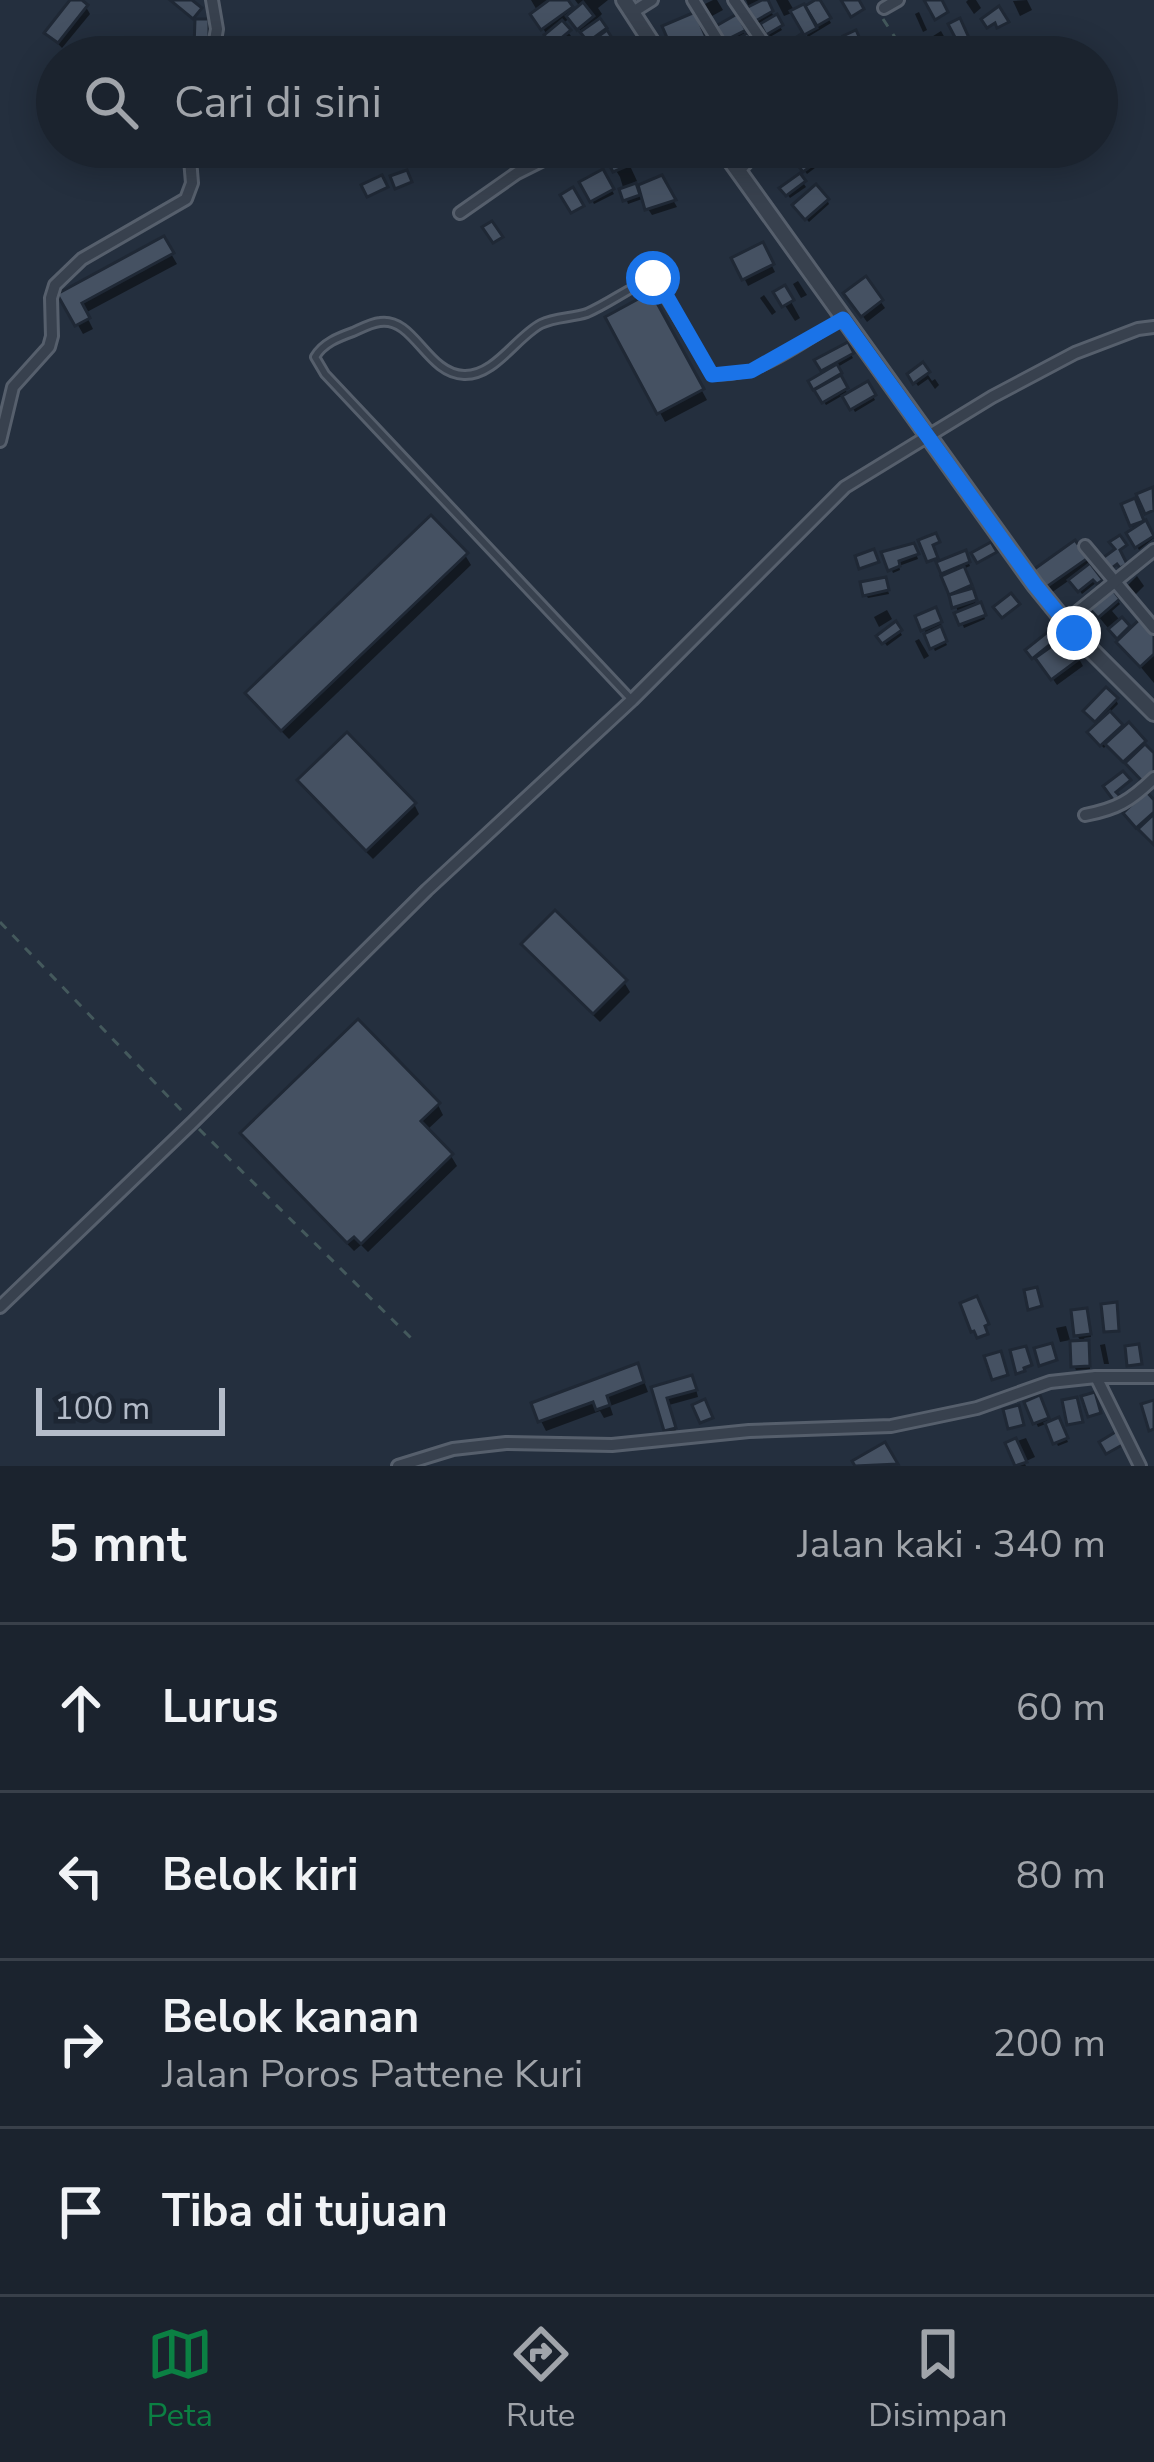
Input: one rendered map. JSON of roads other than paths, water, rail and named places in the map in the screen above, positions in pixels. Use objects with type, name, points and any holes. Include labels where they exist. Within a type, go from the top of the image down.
[{"type":"street","points":[[212,0],[216,36]]},
{"type":"street","points":[[647,36],[628,6],[652,0]]},
{"type":"street","points":[[693,0],[715,36]]},
{"type":"street","points":[[734,0],[759,36]]},
{"type":"street","points":[[880,9],[898,0]]},
{"type":"street","points":[[0,441],[17,380],[49,347],[55,285],[82,259],[186,199],[191,168]]},
{"type":"street","points":[[460,213],[527,168]]},
{"type":"street","points":[[735,168],[1035,585],[1154,712]]},
{"type":"street","points":[[738,172],[742,168]]},
{"type":"street","points":[[0,1307],[427,890],[632,700],[845,487],[927,435],[1076,353],[1154,327]]},
{"type":"street","points":[[1085,546],[1154,628]]},
{"type":"street","points":[[1065,622],[1154,550]]},
{"type":"street","points":[[1084,815],[1112,810],[1154,778]]},
{"type":"street","points":[[1096,1377],[1140,1466]]},
{"type":"street","points":[[398,1466],[453,1449],[506,1443],[612,1444],[749,1431],[891,1426],[977,1408],[1051,1382],[1154,1377]]},
{"type":"lane","points":[[632,700],[325,374],[315,356],[341,336],[390,322],[448,372],[477,374],[540,325],[588,312],[653,278],[712,375],[751,371],[843,319]]}]
